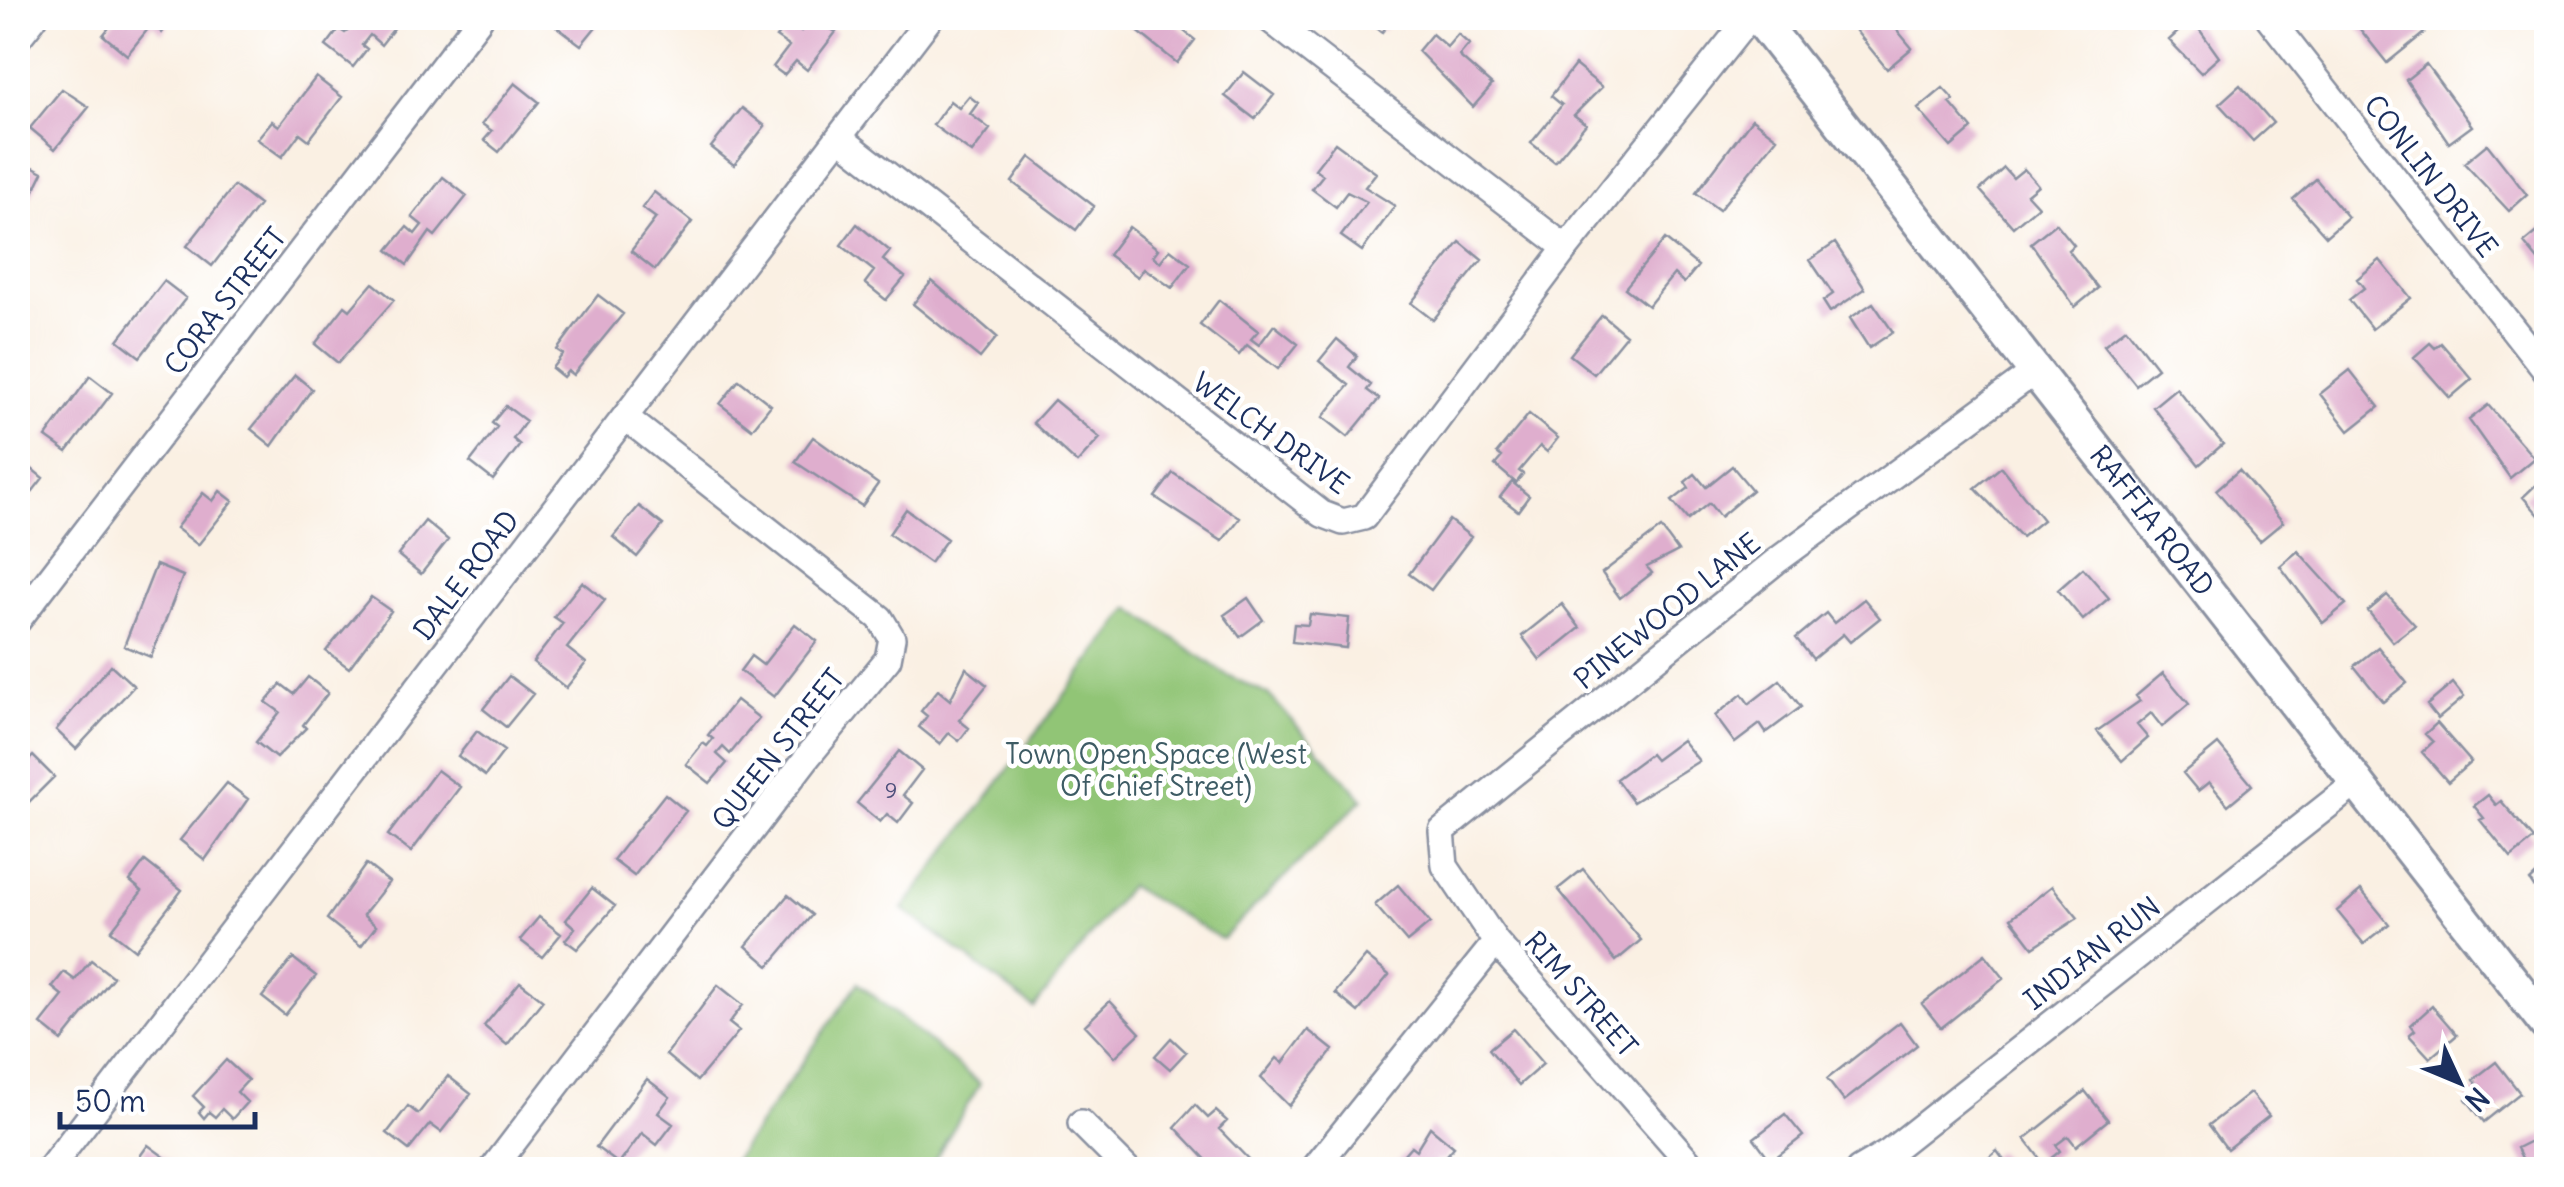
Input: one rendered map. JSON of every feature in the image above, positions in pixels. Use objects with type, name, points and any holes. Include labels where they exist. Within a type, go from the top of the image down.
[{"type":"main road","name":"RAFFIA ROAD","points":[[1759,18],[2360,780],[2546,1024]]},
{"type":"street","points":[[18,38],[34,18]]},
{"type":"street","name":"CORA STREET","points":[[18,620],[480,18]]},
{"type":"street","name":"DALE ROAD","points":[[50,1170],[930,18]]},
{"type":"street","points":[[1268,18],[1566,248]]},
{"type":"street","name":"WELCH DRIVE","points":[[838,137],[1322,514],[1344,522],[1364,517],[1566,248],[1749,18]]},
{"type":"street","name":"CONLIN DRIVE","points":[[2269,18],[2546,371]]},
{"type":"street","name":"PINEWOOD LANE","points":[[1496,942],[1444,866],[1442,831],[1775,562],[2037,370]]},
{"type":"street","name":"QUEEN STREET","points":[[492,1170],[809,755],[888,659],[892,638],[880,618],[625,417]]},
{"type":"street","name":"INDIAN RUN","points":[[1859,1170],[1888,1153],[2360,780]]},
{"type":"street","name":"RIM STREET","points":[[1312,1170],[1496,942],[1696,1170]]},
{"type":"street","points":[[1081,1123],[1128,1170]]},
{"type":"green space","name":"Town Open Space (West Of Chief Street)","points":[[1130,608],[1227,675],[1269,695],[1363,799],[1222,939],[1129,886],[1034,1008],[903,909]]},
{"type":"green space","points":[[858,983],[980,1084],[929,1169],[728,1169]]},
{"type":"building","points":[[117,18],[168,18],[169,23],[162,33],[152,24],[127,55],[103,35]]},
{"type":"building","points":[[364,18],[402,18],[381,45],[370,35],[362,45],[367,49],[353,67],[326,46],[339,29],[345,33]]},
{"type":"building","points":[[565,18],[603,18],[581,45],[557,27]]},
{"type":"building","points":[[811,18],[836,32],[807,70],[796,61],[784,75],[773,67],[789,46],[776,37],[789,21],[801,31]]},
{"type":"building","points":[[1136,18],[1168,18],[1195,40],[1177,63],[1130,25]]},
{"type":"building","points":[[1363,18],[1393,18],[1382,32]]},
{"type":"building","points":[[1872,18],[1904,18],[1908,22],[1897,30],[1912,48],[1887,69],[1856,31]]},
{"type":"building","points":[[2365,18],[2389,18],[2393,22],[2411,18],[2424,33],[2387,63],[2356,24]]},
{"type":"building","points":[[2192,19],[2219,57],[2201,73],[2169,40]]},
{"type":"building","points":[[1432,34],[1447,47],[1458,34],[1469,44],[1459,56],[1492,85],[1473,107],[1418,51]]},
{"type":"building","points":[[2426,64],[2472,126],[2449,143],[2406,80]]},
{"type":"building","points":[[1575,65],[1602,87],[1574,115],[1586,124],[1555,162],[1531,143],[1562,105],[1551,96]]},
{"type":"building","points":[[1244,72],[1274,95],[1255,119],[1225,96]]},
{"type":"building","points":[[316,77],[342,97],[309,140],[300,133],[282,157],[257,139],[272,121],[279,126]]},
{"type":"building","points":[[515,83],[539,102],[499,152],[484,140],[492,131],[482,124]]},
{"type":"building","points":[[2240,85],[2273,123],[2253,141],[2219,104]]},
{"type":"building","points":[[1943,88],[1972,129],[1951,147],[1918,109]]},
{"type":"building","points":[[62,89],[89,107],[55,149],[30,128]]},
{"type":"building","points":[[969,96],[978,103],[970,114],[990,129],[972,153],[933,125],[950,101],[959,108]]},
{"type":"building","points":[[742,108],[765,126],[734,165],[711,147]]},
{"type":"building","points":[[1752,119],[1777,138],[1719,210],[1696,193]]},
{"type":"building","points":[[1335,143],[1376,173],[1365,187],[1395,206],[1362,251],[1341,236],[1367,202],[1347,192],[1336,207],[1312,189],[1323,175],[1315,169]]},
{"type":"building","points":[[2487,144],[2527,195],[2509,211],[2464,163]]},
{"type":"building","points":[[1030,157],[1094,206],[1076,230],[1012,182]]},
{"type":"building","points":[[18,159],[43,172],[18,223]]},
{"type":"building","points":[[2004,168],[2013,178],[2024,169],[2038,185],[2027,194],[2038,206],[2013,227],[1980,190]]},
{"type":"building","points":[[443,177],[467,196],[435,236],[430,232],[407,265],[388,250],[407,227],[415,234],[422,225],[412,217]]},
{"type":"building","points":[[2316,179],[2348,217],[2326,236],[2293,199]]},
{"type":"building","points":[[234,186],[259,205],[212,266],[187,246]]},
{"type":"building","points":[[654,192],[692,222],[655,270],[631,251],[656,218],[642,208]]},
{"type":"building","points":[[2056,223],[2074,245],[2068,250],[2098,288],[2075,307],[2031,243]]},
{"type":"building","points":[[857,224],[890,251],[883,260],[905,277],[886,300],[865,283],[874,271],[841,245]]},
{"type":"building","points":[[2546,225],[2546,270],[2524,243]]},
{"type":"building","points":[[1129,227],[1158,249],[1153,256],[1160,262],[1170,249],[1190,264],[1172,288],[1144,268],[1138,277],[1108,255]]},
{"type":"building","points":[[1665,239],[1698,266],[1684,283],[1674,274],[1648,306],[1625,288]]},
{"type":"building","points":[[1460,242],[1482,260],[1433,320],[1411,303]]},
{"type":"building","points":[[1835,243],[1865,289],[1830,312],[1823,301],[1833,294],[1810,260]]},
{"type":"building","points":[[2380,260],[2411,298],[2372,329],[2349,300],[2364,288],[2357,279]]},
{"type":"building","points":[[164,281],[186,298],[140,357],[118,340]]},
{"type":"building","points":[[932,281],[997,337],[980,358],[913,304]]},
{"type":"building","points":[[373,283],[394,300],[338,363],[315,344],[345,306],[350,310]]},
{"type":"building","points":[[598,295],[623,314],[573,375],[568,371],[563,377],[552,368],[563,354],[557,350]]},
{"type":"building","points":[[1219,300],[1258,331],[1251,339],[1259,345],[1274,325],[1298,344],[1278,369],[1247,345],[1239,355],[1200,325]]},
{"type":"building","points":[[1873,303],[1893,332],[1869,348],[1850,318]]},
{"type":"building","points":[[1602,315],[1626,335],[1594,374],[1570,355]]},
{"type":"building","points":[[2126,328],[2157,368],[2136,385],[2104,345]]},
{"type":"building","points":[[1337,339],[1357,356],[1349,367],[1371,385],[1367,390],[1379,399],[1348,437],[1323,417],[1349,385],[1319,361]]},
{"type":"building","points":[[2430,343],[2435,348],[2441,343],[2472,379],[2450,398],[2414,357]]},
{"type":"building","points":[[2350,370],[2379,407],[2349,431],[2320,394]]},
{"type":"building","points":[[295,375],[312,389],[272,446],[251,429]]},
{"type":"building","points":[[90,376],[112,393],[67,452],[46,437]]},
{"type":"building","points":[[739,380],[771,405],[752,429],[720,404]]},
{"type":"building","points":[[2176,388],[2223,444],[2199,465],[2153,407]]},
{"type":"building","points":[[1054,400],[1100,438],[1077,463],[1033,423]]},
{"type":"building","points":[[2488,405],[2534,458],[2510,478],[2469,420]]},
{"type":"building","points":[[506,406],[526,421],[513,439],[520,445],[493,480],[470,462],[497,427],[492,423]]},
{"type":"building","points":[[1529,414],[1558,438],[1547,452],[1540,446],[1519,471],[1523,474],[1516,483],[1495,465],[1502,457],[1497,453]]},
{"type":"building","points":[[813,437],[878,484],[862,506],[795,462]]},
{"type":"building","points":[[22,461],[43,478],[22,505],[27,509],[18,521],[18,467]]},
{"type":"building","points":[[1732,466],[1752,490],[1720,517],[1709,503],[1688,520],[1672,501],[1689,488],[1685,482],[1695,474],[1706,487]]},
{"type":"building","points":[[2001,467],[2043,520],[2022,537],[1975,488]]},
{"type":"building","points":[[2239,470],[2283,522],[2260,541],[2216,490]]},
{"type":"building","points":[[1173,473],[1240,518],[1222,541],[1155,497]]},
{"type":"building","points":[[2546,475],[2546,523],[2523,497]]},
{"type":"building","points":[[1512,482],[1529,496],[1518,511],[1500,497]]},
{"type":"building","points":[[220,491],[233,501],[198,545],[176,528],[203,493],[213,501]]},
{"type":"building","points":[[639,506],[663,525],[637,557],[613,537]]},
{"type":"building","points":[[906,509],[947,539],[930,563],[889,534]]},
{"type":"building","points":[[1449,520],[1471,537],[1431,590],[1409,574]]},
{"type":"building","points":[[425,521],[448,540],[421,574],[398,555]]},
{"type":"building","points":[[1661,528],[1678,551],[1647,567],[1652,573],[1620,598],[1602,573]]},
{"type":"building","points":[[2298,551],[2346,604],[2323,623],[2280,566]]},
{"type":"building","points":[[156,565],[183,576],[151,657],[124,646]]},
{"type":"building","points":[[2083,568],[2109,598],[2083,620],[2058,590]]},
{"type":"building","points":[[582,582],[605,600],[567,648],[586,663],[566,688],[533,662],[563,623],[554,617]]},
{"type":"building","points":[[2387,595],[2415,625],[2393,642],[2368,611]]},
{"type":"building","points":[[371,597],[391,611],[349,668],[326,651]]},
{"type":"building","points":[[1248,598],[1263,620],[1240,637],[1224,615]]},
{"type":"building","points":[[1864,599],[1880,618],[1850,642],[1843,634],[1813,659],[1796,638],[1826,613],[1834,623]]},
{"type":"building","points":[[1562,604],[1580,628],[1540,660],[1522,636]]},
{"type":"building","points":[[1310,614],[1349,618],[1346,648],[1292,642],[1294,624],[1308,625]]},
{"type":"building","points":[[795,624],[817,641],[774,697],[740,671],[751,656],[763,665]]},
{"type":"building","points":[[2378,647],[2407,683],[2383,702],[2354,666]]},
{"type":"building","points":[[111,665],[134,686],[76,749],[56,730]]},
{"type":"building","points":[[966,668],[987,685],[959,720],[969,728],[959,741],[949,733],[940,744],[919,727],[927,716],[921,711],[938,690],[950,700]]},
{"type":"building","points":[[2163,673],[2189,704],[2162,727],[2151,713],[2137,725],[2148,738],[2122,761],[2097,731],[2140,701],[2136,696]]},
{"type":"building","points":[[509,676],[533,694],[506,727],[483,709]]},
{"type":"building","points":[[308,677],[328,693],[303,725],[306,728],[276,758],[256,742],[280,712],[266,702],[281,684],[294,694]]},
{"type":"building","points":[[1780,680],[1801,707],[1766,733],[1760,724],[1735,743],[1715,716],[1742,694],[1749,704]]},
{"type":"building","points":[[2453,683],[2464,697],[2438,719],[2427,705]]},
{"type":"building","points":[[736,700],[759,718],[730,754],[723,747],[717,754],[727,763],[710,783],[686,764],[703,743],[707,746],[713,739],[708,735]]},
{"type":"building","points":[[2437,723],[2471,762],[2448,782],[2422,752],[2433,742],[2425,734]]},
{"type":"building","points":[[477,731],[504,751],[485,776],[458,756]]},
{"type":"building","points":[[1682,740],[1699,761],[1633,802],[1616,779],[1650,754],[1655,760]]},
{"type":"building","points":[[2218,744],[2252,785],[2228,805],[2209,782],[2198,791],[2183,773]]},
{"type":"building","points":[[899,751],[922,770],[903,795],[913,803],[898,823],[887,814],[880,822],[857,803]]},
{"type":"building","points":[[33,756],[54,777],[18,813],[18,772]]},
{"type":"building","points":[[437,770],[460,787],[411,852],[388,835]]},
{"type":"building","points":[[227,783],[248,799],[205,860],[180,840]]},
{"type":"building","points":[[665,794],[686,811],[634,876],[613,860]]},
{"type":"building","points":[[2488,795],[2496,805],[2501,801],[2534,839],[2511,858],[2480,820],[2484,818],[2474,806]]},
{"type":"building","points":[[145,861],[182,890],[135,950],[111,931],[142,891],[130,881]]},
{"type":"building","points":[[366,864],[389,882],[363,915],[376,926],[361,946],[327,919]]},
{"type":"building","points":[[2546,866],[2546,905],[2530,881]]},
{"type":"building","points":[[1583,869],[1641,940],[1616,961],[1558,889]]},
{"type":"building","points":[[1398,885],[1430,923],[1407,942],[1375,905]]},
{"type":"building","points":[[2052,886],[2078,918],[2033,947],[2011,918]]},
{"type":"building","points":[[592,888],[615,906],[577,949],[565,940],[575,928],[566,920]]},
{"type":"building","points":[[2361,890],[2389,924],[2364,944],[2337,911]]},
{"type":"building","points":[[788,895],[812,915],[769,966],[746,946]]},
{"type":"building","points":[[539,917],[561,934],[542,957],[520,940]]},
{"type":"building","points":[[1985,954],[2004,978],[1941,1028],[1922,1004]]},
{"type":"building","points":[[1366,956],[1389,975],[1358,1012],[1335,993]]},
{"type":"building","points":[[293,958],[316,976],[285,1015],[262,997]]},
{"type":"building","points":[[91,960],[113,977],[62,1041],[41,1024],[63,996],[52,987],[64,972],[75,980]]},
{"type":"building","points":[[520,982],[543,1000],[507,1045],[484,1026]]},
{"type":"building","points":[[718,985],[743,1005],[729,1023],[739,1031],[697,1081],[666,1055]]},
{"type":"building","points":[[1110,1001],[1140,1033],[1115,1057],[1085,1025]]},
{"type":"building","points":[[2432,1006],[2457,1035],[2430,1058],[2409,1035],[2415,1030],[2411,1025]]},
{"type":"building","points":[[1900,1022],[1917,1045],[1844,1101],[1827,1079]]},
{"type":"building","points":[[1513,1029],[1543,1064],[1519,1085],[1489,1049]]},
{"type":"building","points":[[1308,1030],[1333,1050],[1289,1106],[1261,1078],[1277,1058],[1283,1063]]},
{"type":"building","points":[[1171,1038],[1186,1052],[1170,1069],[1155,1056]]},
{"type":"building","points":[[226,1060],[248,1080],[237,1092],[247,1102],[232,1119],[222,1109],[215,1117],[209,1112],[204,1118],[199,1112],[204,1107],[193,1096]]},
{"type":"building","points":[[2496,1062],[2520,1093],[2484,1122],[2466,1099],[2480,1088],[2474,1079]]},
{"type":"building","points":[[448,1076],[471,1094],[441,1132],[430,1124],[409,1150],[387,1133],[408,1106],[418,1114]]},
{"type":"building","points":[[647,1079],[670,1097],[658,1113],[673,1124],[657,1145],[642,1133],[619,1164],[596,1147]]},
{"type":"building","points":[[2085,1091],[2108,1120],[2076,1146],[2068,1136],[2056,1145],[2060,1151],[2044,1164],[2025,1139]]},
{"type":"building","points":[[2250,1093],[2269,1116],[2227,1149],[2209,1125]]},
{"type":"building","points":[[1195,1105],[1208,1118],[1216,1111],[1227,1121],[1219,1129],[1253,1164],[1247,1170],[1216,1170],[1175,1127]]},
{"type":"building","points":[[1785,1114],[1803,1136],[1771,1161],[1754,1138]]},
{"type":"building","points":[[1430,1127],[1454,1147],[1441,1162],[1438,1159],[1429,1170],[1390,1170],[1411,1146],[1416,1150]]},
{"type":"building","points":[[2545,1134],[2546,1170],[2528,1170],[2517,1148]]},
{"type":"building","points":[[148,1145],[174,1164],[170,1170],[130,1170]]},
{"type":"building","points":[[1997,1151],[2011,1170],[1974,1170]]}]
